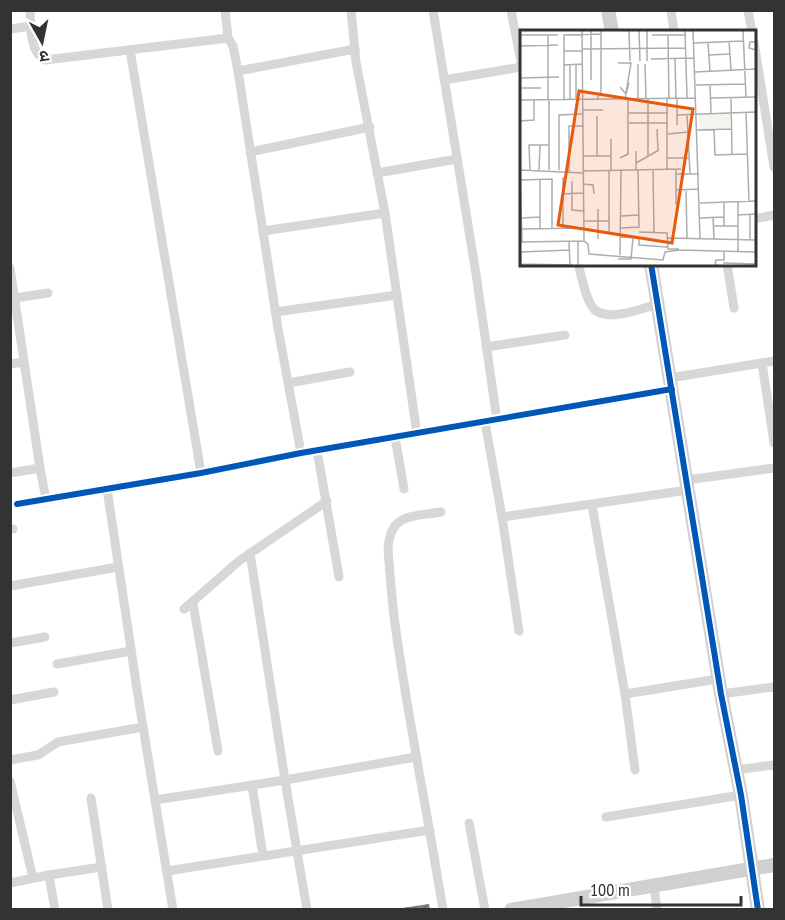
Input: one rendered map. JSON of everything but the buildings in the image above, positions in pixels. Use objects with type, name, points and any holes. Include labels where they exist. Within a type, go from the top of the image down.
[{"type":"street","points":[[30,10],[34,49],[38,57],[45,60],[228,38]]},
{"type":"street","points":[[225,10],[228,38],[233,46],[238,71],[275,312],[301,453]]},
{"type":"street","points":[[351,10],[355,49],[385,213],[417,434]]},
{"type":"street","points":[[433,10],[497,420]]},
{"type":"street","points":[[511,10],[520,57]]},
{"type":"street","points":[[608,10],[612,30]]},
{"type":"street","points":[[671,10],[674,30]]},
{"type":"street","points":[[748,10],[752,30]]},
{"type":"street","points":[[10,29],[31,26]]},
{"type":"street","points":[[238,71],[355,49]]},
{"type":"street","points":[[130,50],[201,472]]},
{"type":"street","points":[[755,52],[771,129],[774,167]]},
{"type":"street","points":[[444,80],[520,67]]},
{"type":"street","points":[[250,152],[370,127]]},
{"type":"street","points":[[377,172],[457,159]]},
{"type":"street","points":[[263,231],[385,213]]},
{"type":"street","points":[[755,219],[774,215]]},
{"type":"street","points":[[579,266],[592,308],[598,312],[609,316],[658,304]]},
{"type":"street","points":[[651,266],[718,679],[741,795],[758,909]]},
{"type":"street","points":[[727,266],[734,308]]},
{"type":"street","points":[[10,268],[46,499]]},
{"type":"street","points":[[15,298],[48,293]]},
{"type":"street","points":[[275,312],[397,295]]},
{"type":"street","points":[[486,347],[564,335]]},
{"type":"street","points":[[17,504],[497,420],[774,361]]},
{"type":"street","points":[[10,364],[24,362]]},
{"type":"street","points":[[762,363],[774,443]]},
{"type":"street","points":[[288,383],[350,372]]},
{"type":"street","points":[[485,422],[519,631]]},
{"type":"street","points":[[395,437],[404,489]]},
{"type":"street","points":[[317,450],[339,577]]},
{"type":"street","points":[[10,473],[40,468]]},
{"type":"street","points":[[502,518],[592,505],[774,468]]},
{"type":"street","points":[[107,489],[173,909]]},
{"type":"street","points":[[184,609],[238,561],[327,501]]},
{"type":"street","points":[[592,505],[625,694],[635,770]]},
{"type":"street","points":[[441,512],[404,518],[396,523],[388,541],[388,549],[395,629],[443,909]]},
{"type":"street","points":[[250,553],[307,909]]},
{"type":"street","points":[[10,585],[118,567]]},
{"type":"street","points":[[193,603],[218,751]]},
{"type":"street","points":[[10,643],[45,637]]},
{"type":"street","points":[[57,664],[131,651]]},
{"type":"street","points":[[625,694],[718,679]]},
{"type":"street","points":[[721,694],[774,687]]},
{"type":"street","points":[[10,699],[54,692]]},
{"type":"street","points":[[10,760],[38,755],[58,742],[143,726]]},
{"type":"street","points":[[155,800],[416,757]]},
{"type":"street","points":[[735,770],[774,765]]},
{"type":"street","points":[[10,781],[33,878]]},
{"type":"street","points":[[252,785],[263,856]]},
{"type":"street","points":[[606,817],[741,795]]},
{"type":"street","points":[[91,798],[108,909]]},
{"type":"street","points":[[469,823],[485,909]]},
{"type":"street","points":[[167,871],[430,830]]},
{"type":"street","points":[[511,909],[774,865]]},
{"type":"street","points":[[10,883],[102,867]]},
{"type":"street","points":[[49,875],[55,909]]},
{"type":"street","points":[[654,886],[657,909]]},
{"type":"cycle path","points":[[651,266],[721,694],[741,795],[758,910]]},
{"type":"cycle path","points":[[17,504],[672,389]]}]
